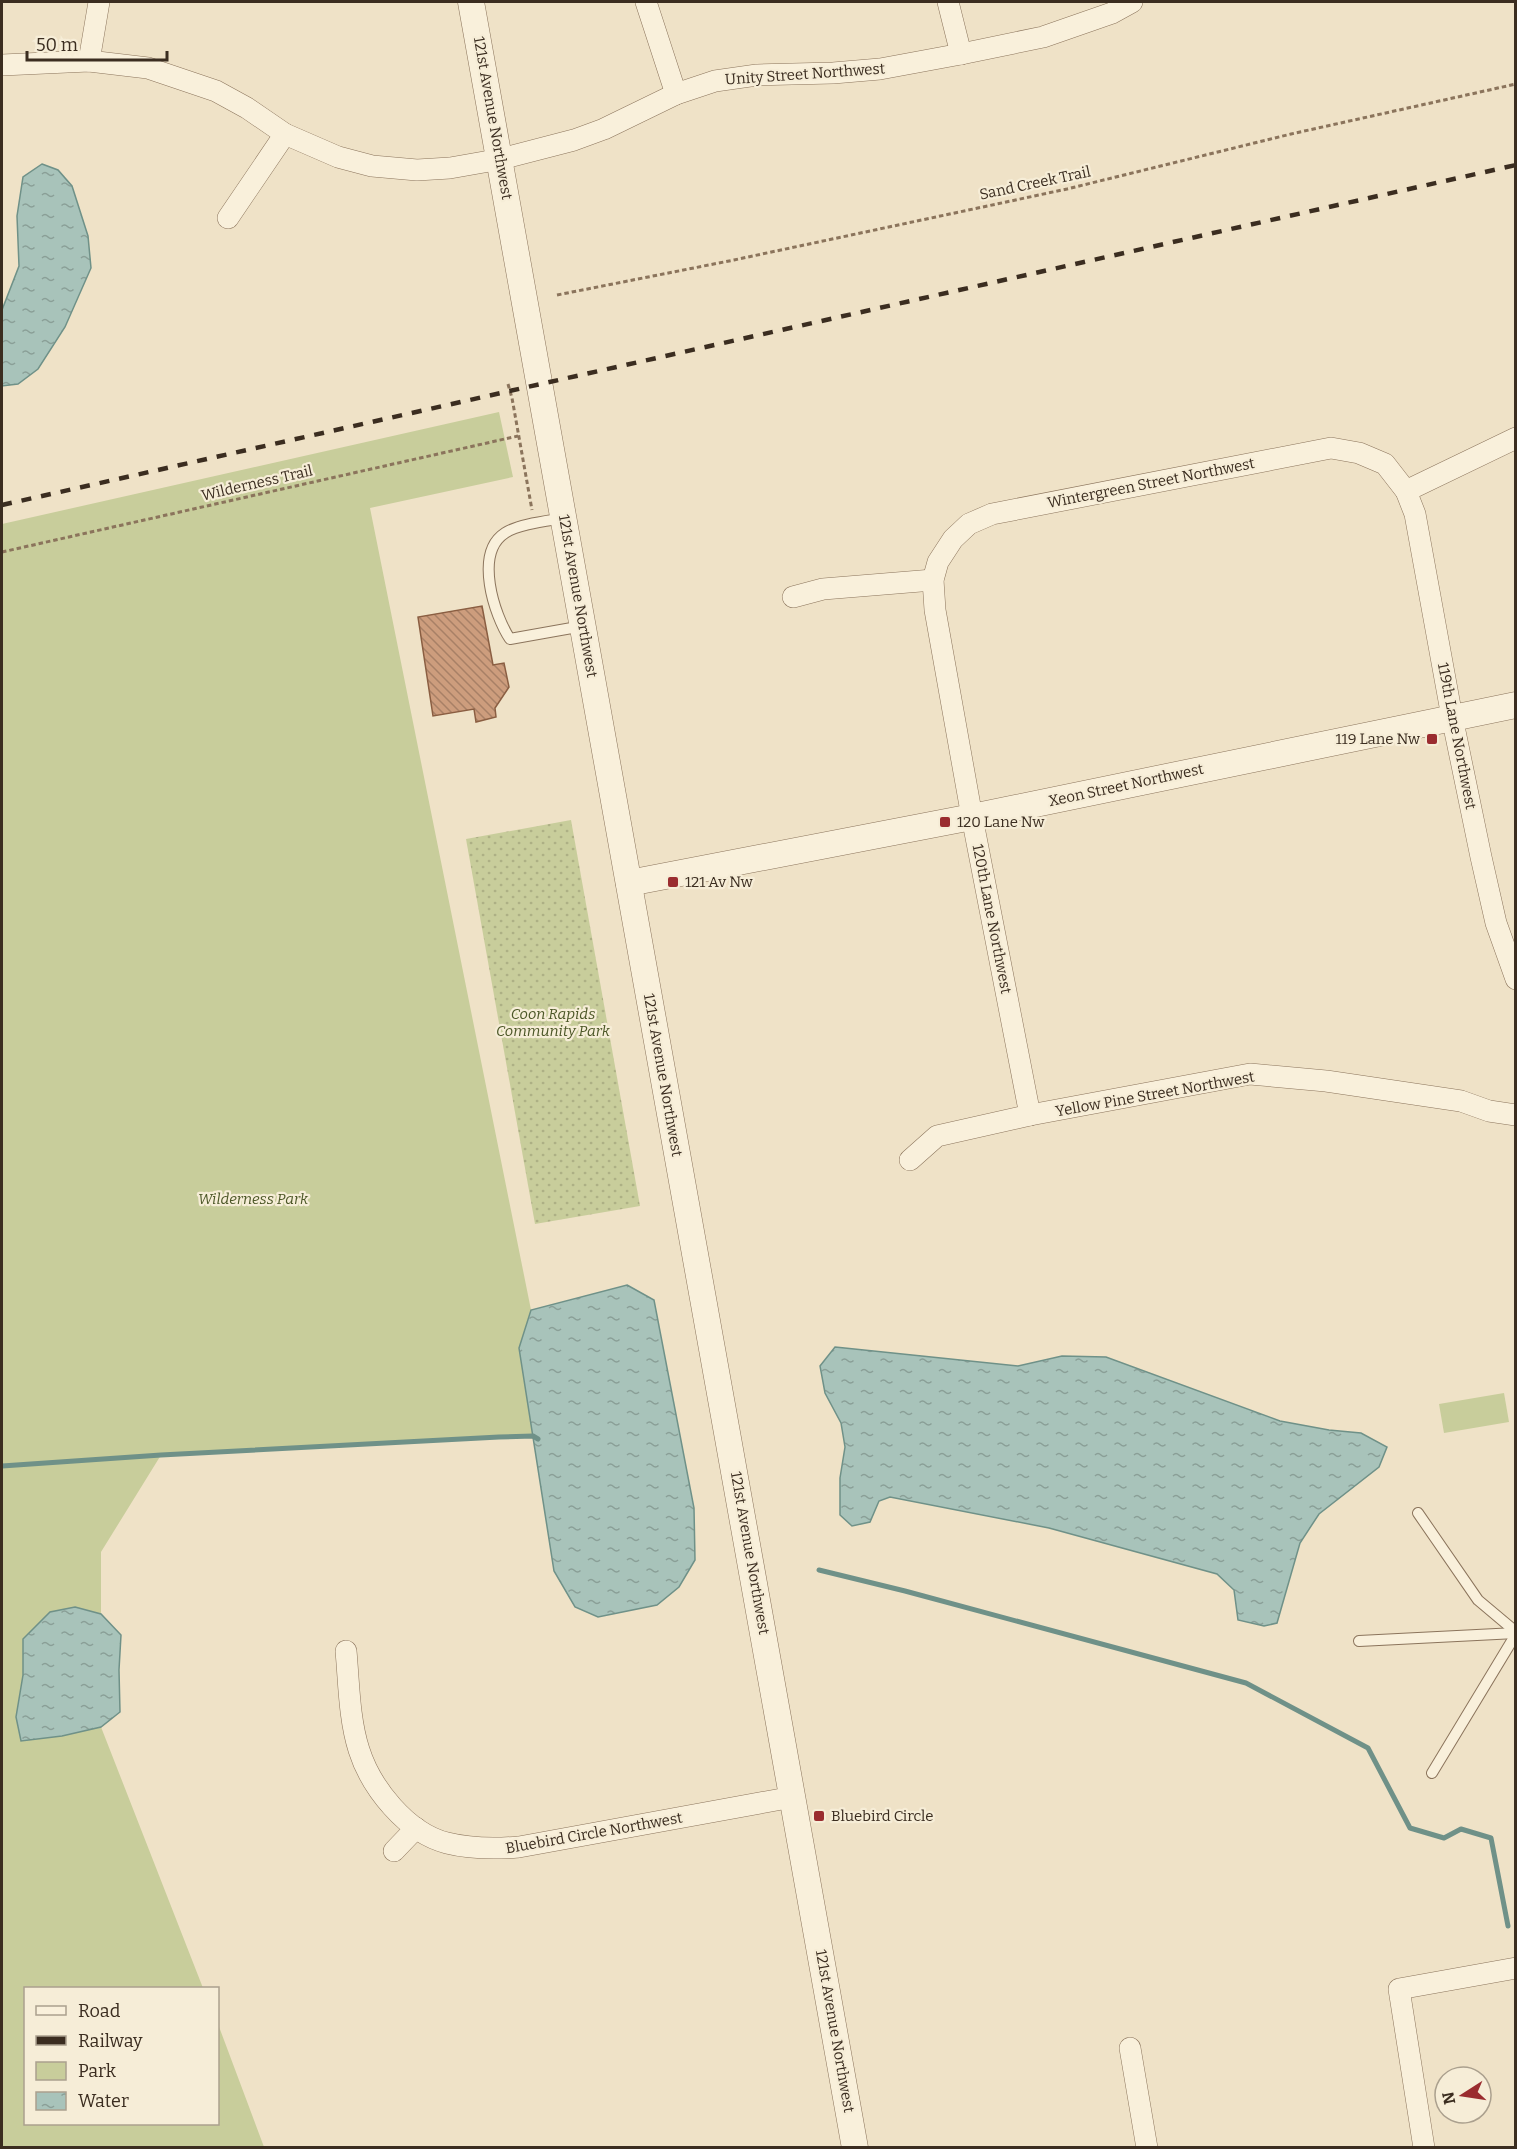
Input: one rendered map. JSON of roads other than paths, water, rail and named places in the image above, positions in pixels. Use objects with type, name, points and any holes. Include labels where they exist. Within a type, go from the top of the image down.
[{"type":"street","points":[[89,61],[99,2]]},
{"type":"street","name":"121st Avenue Northwest","points":[[471,2],[501,159],[539,384],[855,2148]]},
{"type":"street","points":[[646,2],[676,94]]},
{"type":"street","points":[[948,2],[961,54]]},
{"type":"street","name":"Unity Street Northwest","points":[[2,65],[89,61],[148,68],[216,91],[247,108],[285,134],[338,157],[372,166],[417,170],[450,168],[501,159],[574,140],[604,129],[676,94],[715,81],[757,75],[832,74],[880,69],[961,54],[1043,37],[1112,14],[1132,2]]},
{"type":"street","points":[[228,218],[285,134]]},
{"type":"street","points":[[1406,491],[1515,438]]},
{"type":"street","name":"Wintergreen Street Northwest","points":[[933,580],[938,562],[953,539],[969,524],[992,514],[1331,448],[1359,453],[1385,464],[1406,491]]},
{"type":"street","name":"119th Lane Northwest","points":[[1406,491],[1415,514],[1452,717],[1496,923],[1515,979]]},
{"type":"street","points":[[793,597],[823,589],[933,580]]},
{"type":"street","name":"120th Lane Northwest","points":[[933,580],[935,610],[972,817],[1030,1115]]},
{"type":"street","name":"Xeon Street Northwest","points":[[629,884],[972,817],[1515,705]]},
{"type":"street","name":"Yellow Pine Street Northwest","points":[[910,1160],[938,1136],[1030,1115],[1250,1074],[1326,1081],[1461,1101],[1488,1111],[1515,1115]]},
{"type":"street","name":"Bluebird Circle Northwest","points":[[346,1651],[351,1712],[359,1751],[373,1781],[391,1808],[416,1828],[445,1843],[496,1849],[560,1841],[793,1797]]},
{"type":"street","points":[[394,1851],[416,1828]]},
{"type":"street","points":[[1424,2148],[1399,1989],[1515,1968]]},
{"type":"street","points":[[1130,2048],[1147,2148]]},
{"type":"lane","points":[[564,518],[516,528],[505,533],[490,553],[488,565],[501,626],[510,639],[584,626]]},
{"type":"lane","points":[[1418,1513],[1478,1600],[1515,1633]]},
{"type":"lane","points":[[1359,1641],[1515,1633]]},
{"type":"lane","points":[[1432,1773],[1515,1633]]},
{"type":"water","points":[[42,164],[58,170],[72,186],[88,236],[91,268],[65,327],[38,369],[18,384],[2,386],[2,310],[19,266],[17,216],[23,177]]},
{"type":"water","points":[[627,1285],[654,1300],[694,1508],[695,1560],[679,1587],[657,1605],[598,1617],[575,1607],[554,1571],[519,1348],[531,1310]]},
{"type":"water","points":[[835,1347],[1018,1366],[1062,1356],[1106,1357],[1280,1421],[1361,1433],[1387,1447],[1379,1467],[1319,1514],[1300,1543],[1277,1623],[1264,1626],[1238,1620],[1234,1590],[1217,1574],[1049,1528],[890,1497],[879,1501],[870,1522],[852,1526],[840,1515],[840,1478],[845,1447],[841,1423],[825,1393],[820,1366]]},
{"type":"water","points":[[75,1607],[101,1614],[121,1635],[120,1712],[101,1727],[62,1736],[21,1741],[16,1717],[23,1675],[23,1639],[50,1612]]},
{"type":"waterway","points":[[2,1466],[499,1437],[533,1436],[538,1439]]},
{"type":"waterway","points":[[819,1570],[1246,1683],[1368,1748],[1410,1828],[1444,1838],[1461,1829],[1491,1838],[1508,1926]]},
{"type":"railway","points":[[2,505],[1516,165]]},
{"type":"place","name":"119 Lane Nw","points":[[1432,739]]},
{"type":"place","name":"120 Lane Nw","points":[[945,822]]},
{"type":"place","name":"121 Av Nw","points":[[673,882]]},
{"type":"place","name":"Bluebird Circle","points":[[819,1816]]},
{"type":"park label","name":"Coon Rapids Community Park","points":[[553,1022]]},
{"type":"park label","name":"Wilderness Park","points":[[253,1199]]}]
